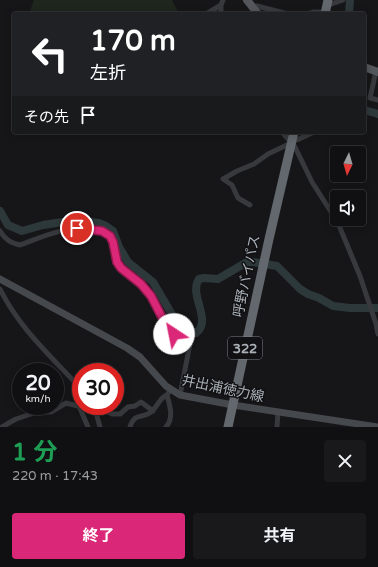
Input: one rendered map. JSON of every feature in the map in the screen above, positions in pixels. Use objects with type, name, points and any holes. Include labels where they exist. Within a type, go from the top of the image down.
[{"type":"highway","name":"呼野バイパス","points":[[234,427],[236,406],[267,259],[295,139]]},
{"type":"highway","name":"呼野バイパス","points":[[228,427],[236,406]]},
{"type":"main road","points":[[250,3],[257,12]]},
{"type":"main road","points":[[366,68],[377,72]]},
{"type":"main road","name":"井出浦徳力線","points":[[0,279],[140,356],[169,392],[236,406],[378,427]]},
{"type":"street","points":[[323,8],[343,0]]},
{"type":"street","points":[[209,12],[222,3]]},
{"type":"street","points":[[250,3],[280,12]]},
{"type":"street","points":[[377,72],[370,98],[378,100]]},
{"type":"street","points":[[286,134],[295,139],[312,182],[338,224],[360,276],[378,334]]},
{"type":"street","points":[[250,206],[238,198],[232,185],[223,179],[254,164],[268,154],[295,139],[309,134]]},
{"type":"street","points":[[0,231],[7,240],[13,244],[20,244],[55,232],[69,229],[85,228],[102,231],[110,236],[113,242],[117,262],[121,268],[141,284],[151,296],[165,323],[174,334],[190,344],[180,395]]},
{"type":"street","points":[[0,289],[24,327],[72,379]]},
{"type":"street","points":[[130,427],[135,418],[145,416],[153,411],[163,396],[169,392],[171,414],[166,427]]},
{"type":"street","points":[[124,410],[128,407],[134,406],[141,402],[153,411]]},
{"type":"street","points":[[2,427],[16,418],[37,412],[51,412],[66,403],[72,404]]},
{"type":"street","points":[[277,427],[278,412]]},
{"type":"street","points":[[83,415],[88,427]]},
{"type":"street","points":[[96,415],[100,427]]},
{"type":"shaded area","points":[[34,0],[172,0],[178,12],[30,12]]},
{"type":"waterway","points":[[349,12],[350,0]]},
{"type":"waterway","points":[[366,111],[378,114]]},
{"type":"waterway","points":[[0,211],[8,225],[22,231],[43,225],[76,220],[99,223],[106,226],[113,231],[119,247],[128,262],[153,282],[177,323],[188,331],[196,333],[201,328],[202,314],[196,292],[196,285],[199,279],[218,279],[247,262],[277,266],[300,289],[333,306],[350,308],[378,308]]},
{"type":"route","points":[[77,228],[102,231],[110,236],[113,242],[117,262],[121,268],[141,284],[151,296],[165,323],[174,334]]}]
